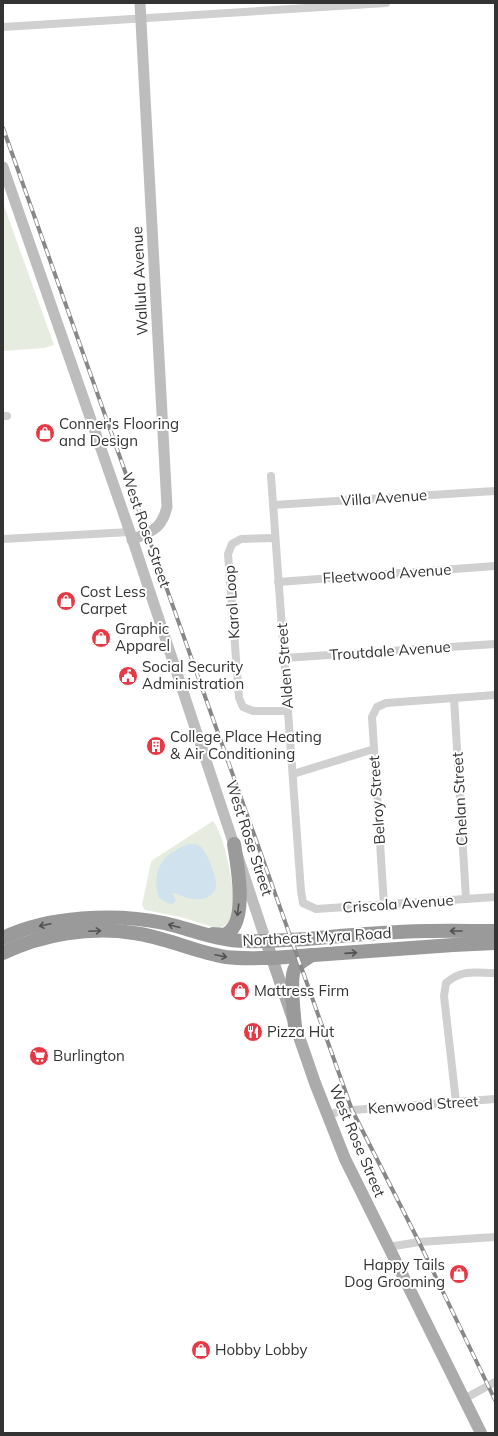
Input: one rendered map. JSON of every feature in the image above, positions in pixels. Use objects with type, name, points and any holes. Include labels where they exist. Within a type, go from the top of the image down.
[{"type":"highway","points":[[201,933],[222,935],[230,931],[236,924],[240,885],[234,844]]},
{"type":"highway","name":"Northeast Myra Road","points":[[3,938],[45,924],[78,919],[110,917],[139,919],[164,923],[234,940],[266,941],[400,932],[495,931]]},
{"type":"highway","name":"Northeast Myra Road","points":[[3,953],[15,947],[46,938],[77,932],[108,930],[135,933],[226,957],[272,958],[312,956],[495,943]]},
{"type":"highway","points":[[295,1027],[292,985],[294,970],[300,963],[312,956]]},
{"type":"main road","name":"Wallula Avenue","points":[[131,536],[158,527],[164,519],[167,507],[140,3]]},
{"type":"main road","name":"West Rose Street","points":[[3,167],[131,536],[295,1027],[327,1116],[348,1165],[481,1433]]},
{"type":"street","points":[[3,27],[386,3]]},
{"type":"street","name":"Alden Street","points":[[271,476],[303,903]]},
{"type":"street","name":"Villa Avenue","points":[[273,505],[495,491]]},
{"type":"street","points":[[3,540],[131,536]]},
{"type":"street","name":"Karol Loop","points":[[275,538],[241,539],[232,544],[228,554],[228,562],[239,698],[243,707],[253,711],[288,711]]},
{"type":"street","name":"Fleetwood Avenue","points":[[278,582],[495,566]]},
{"type":"street","name":"Troutdale Avenue","points":[[284,658],[495,644]]},
{"type":"street","points":[[454,698],[495,695]]},
{"type":"street","name":"Belroy Street","points":[[384,905],[372,717],[377,707],[386,703],[454,698]]},
{"type":"street","name":"Chelan Street","points":[[454,698],[466,899]]},
{"type":"street","points":[[293,774],[374,749]]},
{"type":"street","name":"Criscola Avenue","points":[[303,903],[316,910],[495,897]]},
{"type":"street","points":[[456,1102],[444,996],[446,983],[454,976],[466,972],[495,973]]},
{"type":"street","name":"Kenwood Street","points":[[327,1116],[340,1111],[495,1099]]},
{"type":"street","points":[[388,1247],[419,1242],[495,1237]]},
{"type":"street","points":[[464,1399],[495,1382]]},
{"type":"shaded area","points":[[3,203],[54,345],[44,348],[3,351]]},
{"type":"shaded area","points":[[213,821],[222,839],[229,865],[233,892],[233,912],[228,924],[220,928],[213,927],[181,917],[145,910],[142,905],[151,862]]},
{"type":"water","points":[[189,844],[200,846],[204,850],[216,881],[215,890],[208,897],[201,899],[188,898],[172,893],[176,900],[173,904],[168,903],[159,898],[157,888],[158,871],[166,858],[180,848]]},
{"type":"railway","points":[[3,128],[352,1110],[419,1242],[495,1400]]},
{"type":"place","name":"Conner's Flooring and Design","points":[[45,433]]},
{"type":"place","name":"Cost Less Carpet","points":[[66,601]]},
{"type":"place","name":"Graphic Apparel","points":[[101,638]]},
{"type":"place","name":"Social Security Administration","points":[[128,676]]},
{"type":"place","name":"College Place Heating & Air Conditioning","points":[[156,746]]},
{"type":"place","name":"Mattress Firm","points":[[240,991]]},
{"type":"place","name":"Pizza Hut","points":[[253,1032]]},
{"type":"place","name":"Burlington","points":[[39,1056]]},
{"type":"place","name":"Happy Tails Dog Grooming","points":[[459,1274]]},
{"type":"place","name":"Hobby Lobby","points":[[201,1350]]}]
